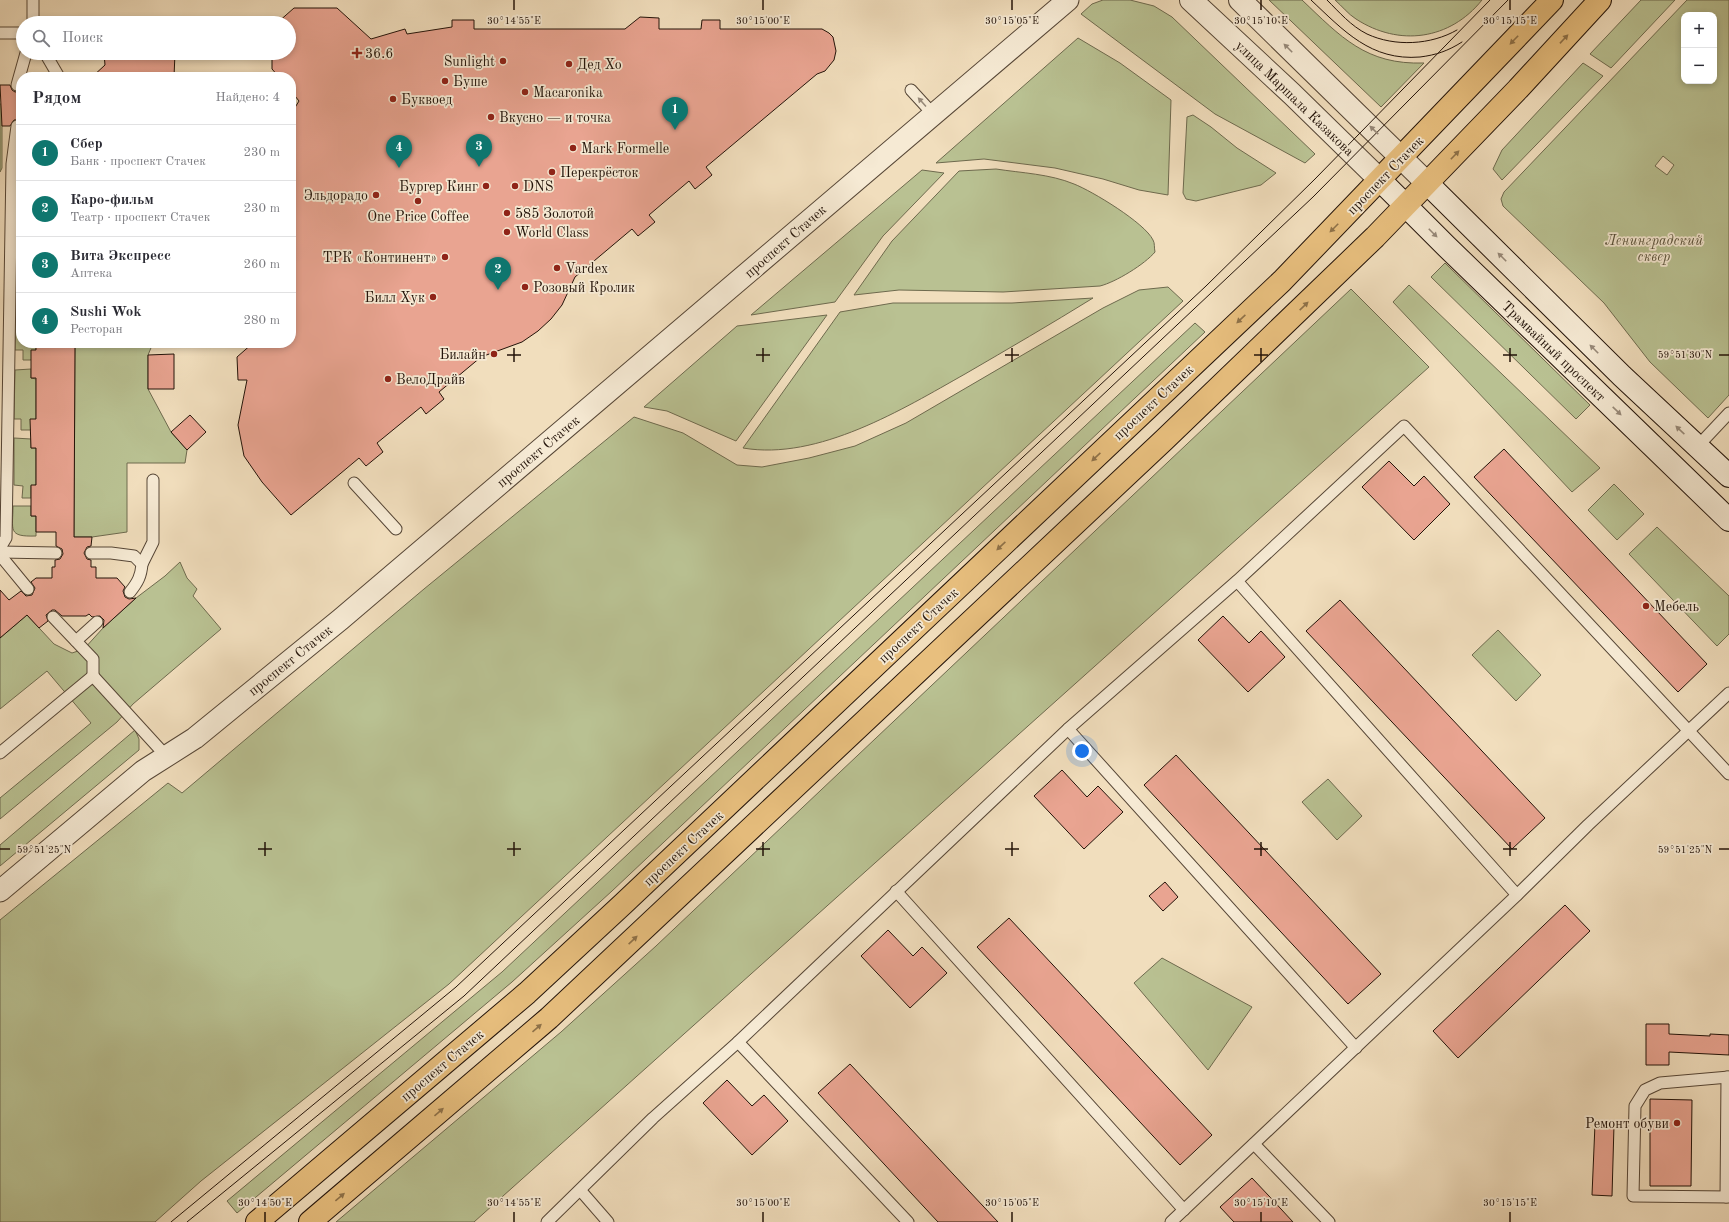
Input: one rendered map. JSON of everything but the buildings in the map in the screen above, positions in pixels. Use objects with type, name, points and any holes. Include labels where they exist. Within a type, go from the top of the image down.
[{"type":"main road","name":"улица Маршала Казакова","points":[[1190,0],[1292,94],[1380,180]]},
{"type":"main road","points":[[1240,0],[1402,157]]},
{"type":"main road","name":"проспект Стачек","points":[[257,1222],[526,993],[623,904],[1282,281],[1552,0]]},
{"type":"main road","points":[[310,1222],[549,1018],[1180,424],[1428,184],[1600,0]]},
{"type":"main road","name":"Трамвайный проспект","points":[[1402,157],[1622,376],[1729,476]]},
{"type":"main road","name":"Трамвайный проспект","points":[[1380,180],[1729,520]]},
{"type":"street","name":"проспект Стачек","points":[[0,891],[143,771],[195,738],[347,614],[1068,0]]},
{"type":"lane","points":[[33,0],[33,16]]},
{"type":"lane","points":[[0,33],[16,33]]},
{"type":"lane","points":[[21,72],[24,60]]},
{"type":"lane","points":[[49,60],[56,72]]},
{"type":"lane","points":[[911,90],[934,114]]},
{"type":"lane","points":[[0,548],[6,538],[16,164]]},
{"type":"lane","points":[[1697,446],[1729,414]]},
{"type":"lane","points":[[547,1222],[581,1191],[653,1118],[738,1042],[1068,729],[1237,581],[1404,426],[1688,732],[1729,774]]},
{"type":"lane","points":[[130,592],[137,584],[141,575],[142,564],[153,542],[153,480]]},
{"type":"lane","points":[[354,482],[396,529]]},
{"type":"lane","points":[[0,552],[56,553]]},
{"type":"lane","points":[[91,553],[111,553],[134,556],[142,564]]},
{"type":"lane","points":[[0,555],[28,589]]},
{"type":"lane","points":[[1237,581],[1517,895]]},
{"type":"lane","points":[[53,617],[93,658],[93,676],[167,757]]},
{"type":"lane","points":[[76,641],[97,622]]},
{"type":"lane","points":[[0,753],[93,676]]},
{"type":"lane","points":[[1171,1222],[1517,895],[1588,825],[1729,693]]},
{"type":"lane","points":[[1068,729],[1356,1048]]},
{"type":"lane","points":[[896,892],[1184,1210]]},
{"type":"lane","points":[[738,1042],[908,1222]]},
{"type":"lane","points":[[1728,1077],[1728,1197],[1633,1196],[1635,1106],[1645,1090],[1660,1083],[1728,1077]]},
{"type":"lane","points":[[1254,1144],[1329,1222]]},
{"type":"lane","points":[[581,1191],[608,1222]]},
{"type":"green space","points":[[1103,0],[1130,0],[1154,6],[1172,17],[1315,154],[1305,163],[1215,114],[1081,14],[1092,4]]},
{"type":"green space","points":[[1269,0],[1302,0],[1342,37],[1370,54],[1386,59],[1404,62],[1424,63],[1381,107]]},
{"type":"green space","points":[[1335,0],[1482,0],[1455,24],[1439,31],[1423,35],[1406,36],[1372,28],[1353,17]]},
{"type":"green space","points":[[1641,0],[1675,0],[1611,68],[1590,54]]},
{"type":"green space","name":"Ленинградский сквер","points":[[1687,0],[1729,0],[1729,395],[1708,418],[1650,362],[1604,303],[1503,206],[1501,199],[1504,192]],"holes":[[[1663,156],[1674,165],[1667,175],[1655,166]]]},
{"type":"green space","points":[[1078,38],[1120,63],[1171,100],[1168,195],[1139,190],[1103,179],[1055,168],[984,159],[936,163]]},
{"type":"green space","points":[[1583,63],[1603,76],[1502,180],[1493,169],[1502,150]]},
{"type":"green space","points":[[0,104],[2,104],[2,168],[0,172]]},
{"type":"green space","points":[[1193,115],[1211,127],[1237,148],[1276,173],[1261,185],[1196,201],[1186,199],[1183,193],[1187,117]]},
{"type":"green space","points":[[996,169],[1055,178],[1074,184],[1105,200],[1140,225],[1148,233],[1153,240],[1155,252],[1130,272],[1114,281],[1100,286],[1003,292],[899,290],[854,295],[892,241],[959,171]]},
{"type":"green space","points":[[922,170],[944,173],[883,236],[835,302],[751,315]]},
{"type":"green space","points":[[15,231],[16,231],[16,283]]},
{"type":"green space","points":[[1445,263],[1590,405],[1576,419],[1431,277]]},
{"type":"green space","points":[[1409,285],[1600,468],[1572,492],[1393,302]]},
{"type":"green space","points":[[1168,287],[1183,301],[449,984],[201,1181],[155,1222],[0,1222],[0,920],[168,783],[182,793],[424,589],[634,417],[683,433],[737,465],[762,467],[809,458],[855,446],[906,423],[1103,308],[1139,290]]},
{"type":"green space","points":[[1351,289],[1429,367],[474,1222],[336,1222],[561,1032],[656,946]]},
{"type":"green space","points":[[1093,298],[941,388],[859,429],[830,440],[801,447],[772,450],[743,448],[840,312],[893,303],[1012,303]]},
{"type":"green space","points":[[16,301],[16,348],[36,348],[36,350],[31,360],[23,360],[23,350],[15,350]]},
{"type":"green space","points":[[827,315],[736,441],[667,411],[644,407],[737,326]]},
{"type":"green space","points":[[1195,323],[1205,332],[612,891],[512,982],[237,1213],[227,1201],[502,972]]},
{"type":"green space","points":[[75,348],[151,348],[148,355],[148,389],[171,432],[187,450],[185,463],[127,463],[127,532],[92,537],[74,537]]},
{"type":"green space","points":[[31,369],[31,378],[36,379],[36,419],[31,430],[21,430],[21,419],[14,419],[15,370]]},
{"type":"green space","points":[[14,438],[31,439],[31,448],[36,448],[36,485],[31,486],[31,498],[22,498],[23,486],[14,485]]},
{"type":"green space","points":[[1614,484],[1644,514],[1617,540],[1588,510]]},
{"type":"green space","points":[[13,506],[31,506],[31,516],[36,516],[36,536],[20,535],[16,533],[13,526]]},
{"type":"green space","points":[[1657,527],[1729,596],[1729,634],[1717,646],[1629,554]]},
{"type":"green space","points":[[180,562],[187,578],[197,589],[193,596],[221,629],[133,704],[117,722],[0,819],[0,798],[91,723],[47,671],[0,709],[0,638],[27,615],[54,644],[72,653],[84,649],[103,628],[136,598],[165,576]]},
{"type":"green space","points":[[1498,630],[1541,675],[1516,701],[1472,655]]},
{"type":"green space","points":[[135,730],[139,739],[139,750],[0,866],[0,845]]},
{"type":"green space","points":[[1328,779],[1362,816],[1337,840],[1302,802]]},
{"type":"green space","points":[[1162,958],[1252,1007],[1208,1070],[1134,983]]},
{"type":"tram line","points":[[1311,0],[1347,33],[1373,49],[1387,54],[1403,57],[1420,57],[1437,54],[1462,42]]},
{"type":"tram line","points":[[1327,0],[1361,31],[1389,41],[1424,41],[1436,39],[1457,30]]},
{"type":"tram line","points":[[171,1222],[456,987],[1206,286],[1315,179],[1490,0]]},
{"type":"tram line","points":[[187,1222],[464,996],[1313,197],[1508,0]]},
{"type":"place","name":"36.6","points":[[357,53]]},
{"type":"place","name":"Sunlight","points":[[503,61]]},
{"type":"place","name":"Дед Хо","points":[[569,64]]},
{"type":"place","name":"Буше","points":[[445,81]]},
{"type":"place","name":"Macaronika","points":[[525,92]]},
{"type":"place","name":"Буквоед","points":[[393,99]]},
{"type":"place","name":"Вкусно — и точка","points":[[491,117]]},
{"type":"place","name":"Сбер","points":[[675,130]]},
{"type":"place","name":"Mark Formelle","points":[[573,148]]},
{"type":"place","name":"Вита Экспресс","points":[[479,167]]},
{"type":"place","name":"Sushi Wok","points":[[399,168]]},
{"type":"place","name":"Перекрёсток","points":[[552,172]]},
{"type":"place","name":"Бургер Кинг","points":[[486,186]]},
{"type":"place","name":"DNS","points":[[515,186]]},
{"type":"place","name":"Эльдорадо","points":[[376,195]]},
{"type":"place","name":"One Price Coffee","points":[[418,201]]},
{"type":"place","name":"585 Золотой","points":[[507,213]]},
{"type":"place","name":"World Class","points":[[507,232]]},
{"type":"place","name":"ТРК «Континент»","points":[[445,257]]},
{"type":"place","name":"Vardex","points":[[557,268]]},
{"type":"place","name":"Розовый Кролик","points":[[525,287]]},
{"type":"place","name":"Каро-фильм","points":[[498,290]]},
{"type":"place","name":"Билл Хук","points":[[433,297]]},
{"type":"place","name":"Билайн","points":[[494,354]]},
{"type":"place","name":"ВелоДрайв","points":[[388,379]]},
{"type":"place","name":"Мебель","points":[[1646,606]]},
{"type":"place","name":"Ремонт обуви","points":[[1677,1123]]}]
